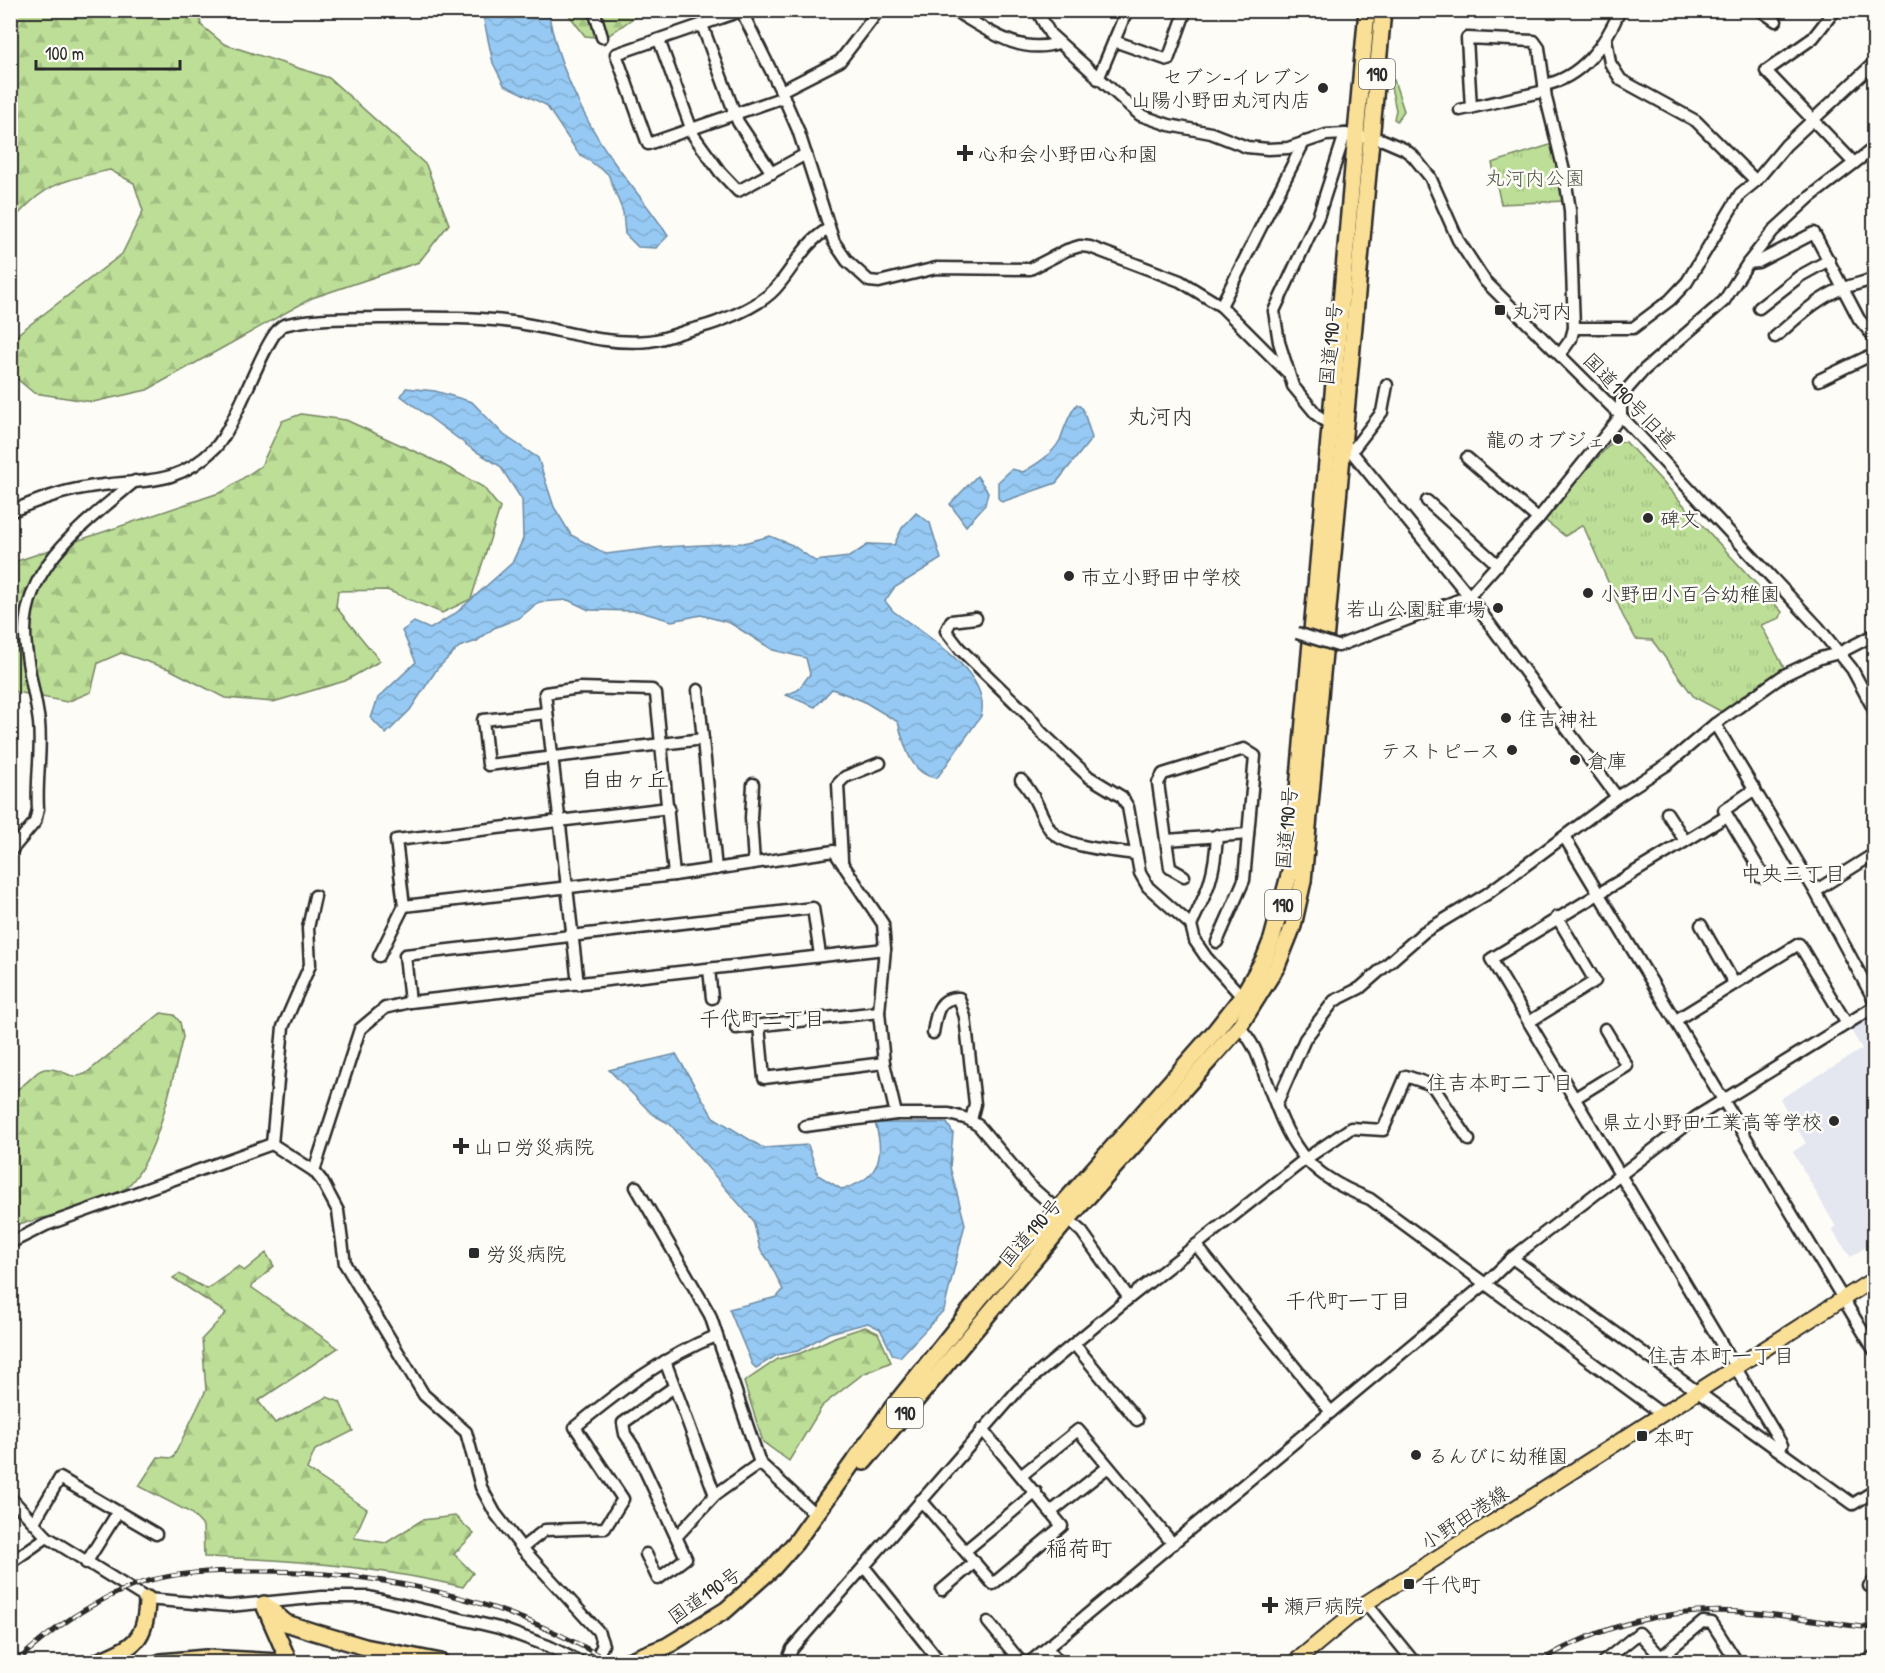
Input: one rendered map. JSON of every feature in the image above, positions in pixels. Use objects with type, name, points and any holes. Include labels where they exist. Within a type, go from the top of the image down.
[{"type":"highway","name":"国道190号","points":[[1063,1213],[1239,1027],[1272,939],[1291,868],[1331,424],[1350,134],[1367,10]]},
{"type":"highway","name":"国道190号","points":[[636,1661],[697,1630],[726,1611],[773,1568],[816,1515],[892,1408],[1063,1213],[1216,1030],[1248,1002],[1285,946],[1293,926],[1303,881],[1347,446],[1383,10]]},
{"type":"highway","points":[[97,1662],[136,1643],[144,1632],[147,1620],[147,1599]]},
{"type":"highway","points":[[264,1604],[289,1662]]},
{"type":"highway","points":[[264,1604],[286,1623],[365,1647],[441,1662]]},
{"type":"highway","points":[[161,1662],[206,1658],[272,1662]]},
{"type":"main road","name":"小野田港線","points":[[1294,1662],[1366,1603],[1875,1279]]},
{"type":"street","points":[[594,10],[602,37]]},
{"type":"street","points":[[879,10],[840,61],[783,94],[735,115],[648,144],[616,54],[741,11],[783,94],[806,154],[828,229],[847,261],[868,281],[879,282],[936,268],[1030,269],[1080,246],[1129,260],[1180,281],[1221,306],[1288,372]]},
{"type":"street","points":[[954,10],[1007,41],[1020,45],[1045,47],[1058,43]]},
{"type":"street","name":"国道190号旧道","points":[[1037,10],[1050,34],[1058,43],[1140,115],[1169,125],[1190,127],[1247,147],[1288,148],[1326,135],[1350,134],[1372,137],[1404,149],[1430,177],[1458,240],[1485,281],[1561,353],[1621,416],[1839,653],[1852,669],[1875,710]]},
{"type":"street","points":[[1098,79],[1127,10]]},
{"type":"street","points":[[1114,41],[1168,60],[1186,10]]},
{"type":"street","points":[[1561,353],[1571,339],[1574,328],[1570,210],[1545,88],[1539,48],[1534,41],[1467,38],[1465,109],[1545,88],[1565,78],[1584,65],[1606,38],[1620,10]]},
{"type":"street","points":[[1760,10],[1776,21]]},
{"type":"street","points":[[1835,10],[1813,38],[1766,71],[1854,163]]},
{"type":"street","points":[[702,25],[735,115],[772,173]]},
{"type":"street","points":[[1606,38],[1609,45],[1610,63],[1621,80],[1696,121],[1756,181]]},
{"type":"street","points":[[659,40],[691,129],[720,172],[738,190],[806,154]]},
{"type":"street","points":[[1574,328],[1627,330],[1639,325],[1659,309],[1687,282],[1740,194],[1756,181],[1786,144],[1875,63]]},
{"type":"street","points":[[1350,134],[1318,218],[1274,311],[1274,324],[1293,386],[1317,415],[1331,424],[1469,596],[1617,797]]},
{"type":"street","points":[[1221,306],[1304,142]]},
{"type":"street","points":[[1297,633],[1338,646],[1469,596],[1538,519],[1621,416],[1621,400],[1644,369],[1724,301],[1748,263],[1773,231],[1875,148]]},
{"type":"street","points":[[10,512],[49,496],[81,488],[153,481],[188,471],[217,447],[246,397],[272,335],[282,326],[316,320],[462,318],[537,325],[600,339],[652,341],[721,321],[762,299],[775,289],[810,240],[828,229]]},
{"type":"street","points":[[1748,263],[1758,262],[1814,233],[1859,319],[1875,338]]},
{"type":"street","points":[[1758,308],[1800,276],[1829,260]]},
{"type":"street","points":[[1774,337],[1815,303],[1844,288],[1857,286],[1875,278]]},
{"type":"street","points":[[1819,380],[1865,358],[1875,357]]},
{"type":"street","points":[[1347,446],[1383,412],[1387,385]]},
{"type":"street","points":[[1467,458],[1538,519]]},
{"type":"street","points":[[10,852],[35,822],[38,808],[39,723],[29,672],[25,633],[31,591],[58,551],[93,516],[135,481]]},
{"type":"street","points":[[1427,501],[1498,565]]},
{"type":"street","points":[[976,618],[951,621],[946,631],[960,649],[1028,715],[1041,732],[1089,777],[1122,797],[1128,807],[1140,873],[1148,887],[1191,925],[1195,941],[1206,957],[1248,1002]]},
{"type":"street","points":[[1277,1103],[1305,1039],[1334,1001],[1360,988],[1424,932],[1488,894],[1617,797],[1668,764],[1715,724],[1784,675],[1821,658],[1839,653],[1875,635]]},
{"type":"street","points":[[578,984],[545,693],[580,688],[652,690],[656,694],[674,874]]},
{"type":"street","points":[[698,690],[716,869]]},
{"type":"street","points":[[547,713],[483,720],[488,765],[703,740]]},
{"type":"street","points":[[1715,724],[1815,891],[1875,1000]]},
{"type":"street","points":[[1184,876],[1170,868],[1158,783],[1163,774],[1244,749],[1255,756],[1244,880],[1217,942]]},
{"type":"street","points":[[842,860],[838,784],[845,777],[880,763]]},
{"type":"street","points":[[1021,780],[1030,789],[1050,831],[1062,841],[1135,854]]},
{"type":"street","points":[[753,784],[751,818],[754,863]]},
{"type":"street","points":[[1755,789],[1724,810],[1763,875],[1760,877]]},
{"type":"street","points":[[379,956],[404,906],[396,840],[669,808]]},
{"type":"street","points":[[1667,813],[1685,841]]},
{"type":"street","points":[[1727,816],[1491,959],[1782,1444],[1779,1450]]},
{"type":"street","points":[[1167,840],[1248,834]]},
{"type":"street","points":[[1191,925],[1211,884],[1215,868],[1217,835]]},
{"type":"street","points":[[1565,838],[1600,892],[1875,1350]]},
{"type":"street","points":[[404,906],[716,869],[834,851],[883,924],[885,950],[879,1012],[884,1063],[896,1114]]},
{"type":"street","points":[[1815,891],[1875,854]]},
{"type":"street","points":[[272,1144],[282,1036],[310,965],[308,928],[315,896]]},
{"type":"street","points":[[410,1002],[405,955],[572,935],[813,908],[820,955]]},
{"type":"street","points":[[1530,1022],[1595,981],[1557,917]]},
{"type":"street","points":[[1701,925],[1734,983]]},
{"type":"street","points":[[1676,1020],[1800,944],[1847,1024]]},
{"type":"street","points":[[314,1171],[360,1029],[385,1008],[410,1002],[820,955],[885,950]]},
{"type":"street","points":[[709,969],[712,998]]},
{"type":"street","points":[[933,1033],[940,1005],[948,999],[959,998],[965,1017],[975,1104],[971,1120]]},
{"type":"street","points":[[1030,1662],[1485,1284],[1512,1258],[1724,1099],[1875,1007]]},
{"type":"street","points":[[736,1028],[879,1012]]},
{"type":"street","points":[[759,1026],[764,1078],[884,1063]]},
{"type":"street","points":[[1239,1027],[1257,1050],[1266,1081],[1277,1103],[1289,1139],[1304,1160],[1353,1193],[1370,1200],[1662,1414]]},
{"type":"street","points":[[1575,1098],[1627,1066],[1605,1029]]},
{"type":"street","points":[[787,1662],[792,1650],[1018,1390],[1129,1298],[1304,1160],[1352,1128],[1383,1130],[1406,1076],[1432,1085],[1469,1140]]},
{"type":"street","points":[[805,1126],[896,1114],[949,1114],[971,1120],[979,1126],[1027,1183],[1063,1213],[1091,1243],[1129,1298]]},
{"type":"street","points":[[272,1144],[314,1171],[338,1211],[345,1264],[424,1395],[466,1432],[481,1487],[495,1513],[522,1548],[598,1631],[603,1645],[594,1662]]},
{"type":"street","points":[[10,1243],[46,1225],[272,1144]]},
{"type":"street","points":[[636,1187],[710,1315],[760,1462],[816,1515]]},
{"type":"street","points":[[1196,1245],[1331,1412]]},
{"type":"street","points":[[1512,1258],[1853,1504],[1875,1491]]},
{"type":"street","points":[[522,1548],[545,1530],[605,1528],[623,1499],[575,1427],[617,1392],[686,1347],[716,1336]]},
{"type":"street","points":[[1074,1344],[1137,1420]]},
{"type":"street","points":[[665,1361],[715,1495]]},
{"type":"street","points":[[646,1554],[658,1579],[686,1558],[635,1449],[624,1434],[622,1423],[674,1387]]},
{"type":"street","points":[[921,1500],[993,1584],[1062,1526],[982,1429]]},
{"type":"street","points":[[1022,1475],[1078,1430],[1173,1544]]},
{"type":"street","points":[[677,1536],[715,1495],[760,1462]]},
{"type":"street","points":[[1051,1512],[1108,1467]]},
{"type":"street","points":[[34,1522],[60,1478],[156,1534]]},
{"type":"street","points":[[965,1551],[1036,1492]]},
{"type":"street","points":[[10,1497],[47,1537],[147,1599],[219,1606],[264,1604],[322,1597],[369,1597],[498,1628],[548,1646],[580,1662]]},
{"type":"street","points":[[86,1563],[118,1512]]},
{"type":"street","points":[[10,1563],[47,1537]]},
{"type":"street","points":[[942,1590],[975,1562]]},
{"type":"street","points":[[865,1568],[940,1662]]},
{"type":"street","points":[[1366,1603],[1414,1662]]},
{"type":"street","points":[[988,1622],[1021,1662]]},
{"type":"street","points":[[1603,1662],[1639,1633],[1660,1657],[1703,1622],[1712,1623],[1737,1662]]},
{"type":"street","points":[[1047,1648],[1059,1662]]},
{"type":"street","points":[[1867,1662],[1875,1656]]},
{"type":"shaded area","name":"県立小野田工業高等学校","points":[[1874,1016],[1874,1241],[1851,1257],[1832,1230],[1836,1227],[1793,1152],[1806,1143],[1780,1099],[1862,1049],[1851,1030]]},
{"type":"green space","points":[[199,10],[201,25],[224,44],[329,78],[426,165],[449,224],[419,262],[312,298],[147,390],[93,402],[34,393],[11,374],[11,348],[19,333],[122,254],[143,211],[134,183],[110,170],[79,177],[55,186],[34,199],[11,223],[11,11]]},
{"type":"green space","points":[[566,11],[643,11],[605,38],[585,36]]},
{"type":"green space","points":[[1394,80],[1404,111],[1397,121],[1394,119],[1396,110],[1390,82]]},
{"type":"green space","name":"丸河内公園","points":[[1553,144],[1565,201],[1501,204],[1492,163]]},
{"type":"green space","points":[[301,414],[346,420],[438,462],[483,487],[500,508],[471,599],[442,613],[387,590],[338,591],[336,607],[380,661],[345,681],[273,702],[225,698],[169,669],[121,653],[98,663],[91,692],[67,702],[11,691],[11,563],[222,492],[261,466],[282,421]]},
{"type":"green space","points":[[1613,441],[1626,442],[1782,612],[1780,618],[1761,625],[1785,669],[1724,713],[1694,697],[1652,640],[1636,639],[1623,616],[1583,525],[1565,536],[1542,518]]},
{"type":"green space","points":[[161,1013],[174,1015],[180,1022],[183,1037],[155,1140],[136,1177],[124,1190],[104,1200],[11,1226],[11,1093],[44,1069],[61,1071],[74,1077],[85,1074]]},
{"type":"green space","points":[[266,1253],[274,1266],[251,1287],[338,1348],[258,1401],[275,1423],[327,1397],[340,1402],[353,1431],[315,1450],[307,1469],[367,1509],[354,1538],[386,1543],[422,1520],[455,1516],[474,1534],[454,1554],[473,1573],[463,1587],[399,1574],[334,1565],[204,1557],[203,1526],[191,1513],[139,1486],[158,1457],[173,1458],[206,1390],[202,1339],[226,1313],[173,1278],[179,1274],[207,1289],[239,1266],[244,1271]]},
{"type":"green space","points":[[865,1327],[878,1333],[891,1362],[863,1374],[823,1405],[789,1461],[763,1442],[744,1382],[778,1359],[801,1353],[835,1337]]},
{"type":"water","points":[[482,11],[548,11],[557,49],[580,106],[618,168],[668,236],[656,248],[638,247],[625,234],[623,212],[608,174],[578,153],[546,105],[504,85],[493,63]]},
{"type":"water","points":[[406,388],[435,391],[472,402],[504,435],[538,458],[554,507],[571,535],[606,554],[662,547],[744,543],[770,536],[792,545],[815,561],[849,557],[869,544],[894,545],[902,528],[916,513],[930,523],[941,559],[894,588],[885,601],[893,611],[937,643],[966,670],[976,684],[982,700],[981,716],[937,778],[928,776],[914,765],[898,722],[863,701],[832,689],[815,707],[786,695],[798,690],[810,674],[806,658],[773,650],[730,623],[701,615],[672,621],[637,611],[589,610],[568,600],[539,602],[519,618],[494,628],[477,641],[459,647],[437,669],[410,710],[386,734],[371,718],[378,698],[416,662],[402,631],[414,622],[430,629],[456,613],[512,563],[523,539],[522,500],[500,466],[472,449],[401,396]]},
{"type":"water","points":[[1077,404],[1083,409],[1092,438],[1056,483],[1002,502],[998,498],[998,482],[1012,469],[1023,472],[1048,455],[1060,440]]},
{"type":"water","points":[[977,476],[988,492],[985,505],[966,526],[950,504]]},
{"type":"water","points":[[676,1054],[713,1117],[763,1148],[808,1145],[818,1175],[841,1189],[863,1180],[876,1166],[880,1147],[875,1123],[947,1123],[953,1133],[950,1167],[965,1224],[944,1310],[900,1357],[893,1355],[880,1329],[868,1323],[829,1333],[798,1351],[777,1355],[756,1368],[752,1364],[729,1309],[777,1297],[783,1290],[769,1261],[760,1249],[753,1220],[670,1124],[653,1115],[609,1070]]},
{"type":"railway","points":[[16,1662],[74,1616],[123,1590],[154,1579],[181,1574],[249,1571],[343,1576],[436,1591],[526,1620],[569,1639],[610,1662]]},
{"type":"railway","points":[[1539,1662],[1562,1649],[1611,1629],[1636,1621],[1689,1612],[1758,1613],[1874,1628]]},
{"type":"place","name":"セブン-イレブン 山陽小野田丸河内店","points":[[1323,88]]},
{"type":"place","name":"心和会小野田心和園","points":[[965,153]]},
{"type":"place","name":"丸河内","points":[[1500,310]]},
{"type":"place","name":"龍のオブジェ","points":[[1618,439]]},
{"type":"place","name":"碑文","points":[[1648,518]]},
{"type":"place","name":"市立小野田中学校","points":[[1069,576]]},
{"type":"place","name":"小野田小百合幼稚園","points":[[1588,593]]},
{"type":"place","name":"若山公園駐車場","points":[[1498,608]]},
{"type":"place","name":"住吉神社","points":[[1506,718]]},
{"type":"place","name":"テストピース","points":[[1512,750]]},
{"type":"place","name":"倉庫","points":[[1575,760]]},
{"type":"place","name":"県立小野田工業高等学校","points":[[1834,1121]]},
{"type":"place","name":"山口労災病院","points":[[461,1146]]},
{"type":"place","name":"労災病院","points":[[474,1253]]},
{"type":"place","name":"本町","points":[[1642,1436]]},
{"type":"place","name":"るんびに幼稚園","points":[[1416,1455]]},
{"type":"place","name":"千代町","points":[[1409,1584]]},
{"type":"place","name":"瀬戸病院","points":[[1270,1605]]},
{"type":"district","name":"丸河内","points":[[1160,416]]},
{"type":"district","name":"自由ヶ丘","points":[[625,779]]},
{"type":"district","name":"中央三丁目","points":[[1793,873]]},
{"type":"district","name":"千代町二丁目","points":[[762,1018]]},
{"type":"district","name":"住吉本町二丁目","points":[[1500,1082]]},
{"type":"district","name":"千代町一丁目","points":[[1348,1300]]},
{"type":"district","name":"住吉本町一丁目","points":[[1721,1355]]},
{"type":"district","name":"稲荷町","points":[[1079,1548]]}]
